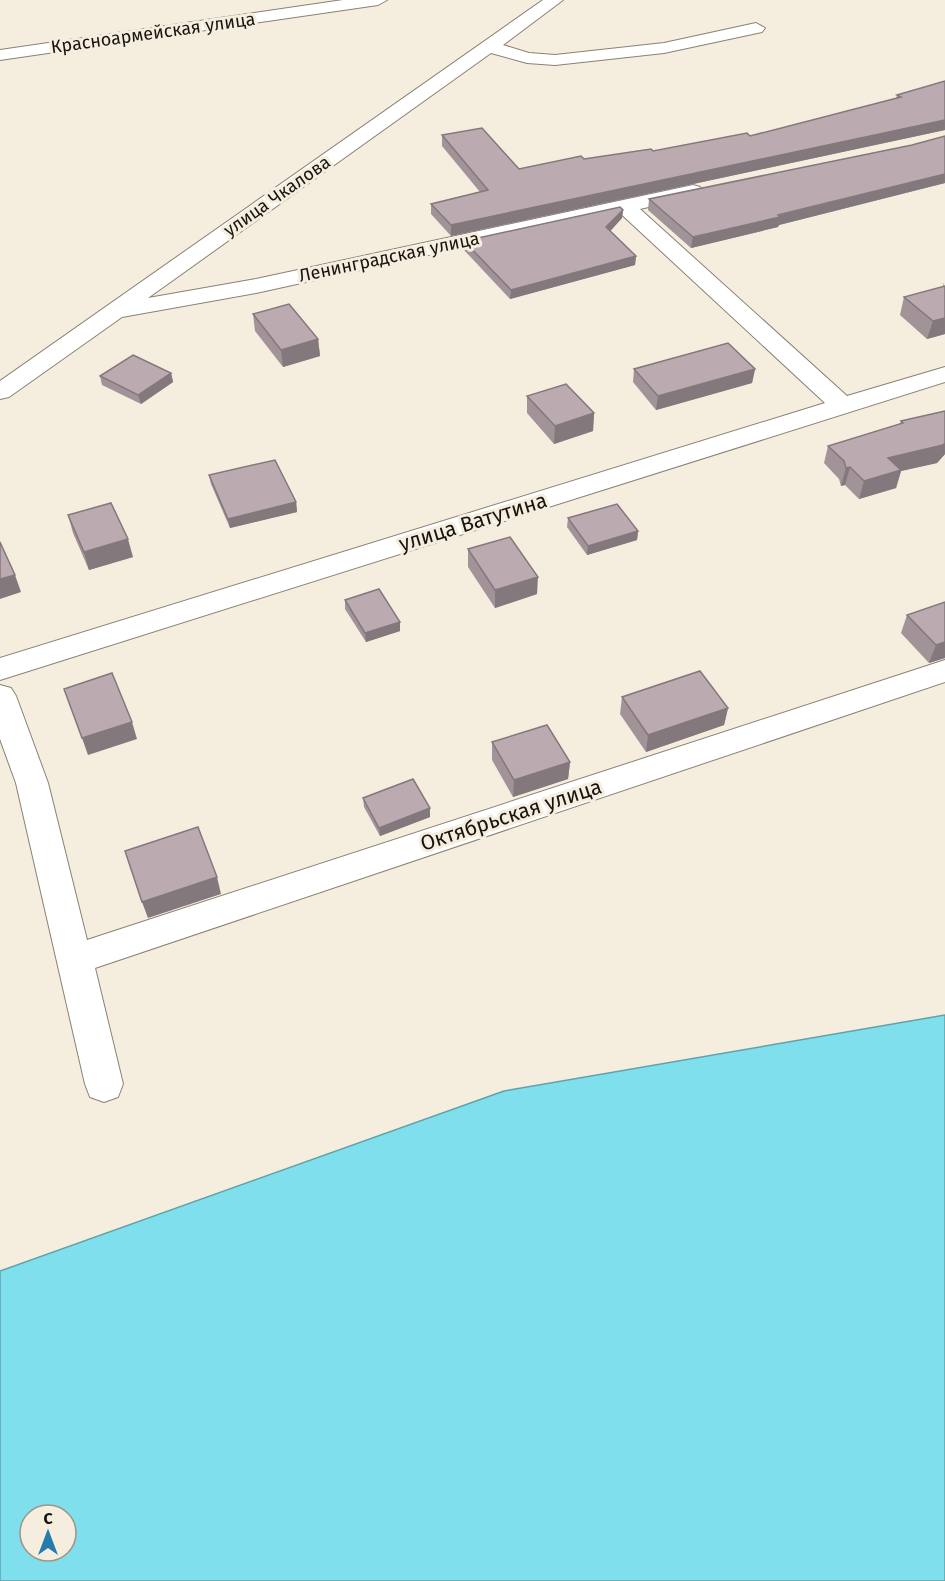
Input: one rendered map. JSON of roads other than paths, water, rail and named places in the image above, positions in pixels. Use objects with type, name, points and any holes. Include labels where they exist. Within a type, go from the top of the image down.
[{"type":"street","name":"Красноармейская улица","points":[[0,55],[378,0]]},
{"type":"street","name":"улица Чкалова","points":[[0,392],[491,47],[554,0]]},
{"type":"street","points":[[491,47],[527,58],[555,60],[664,48],[756,28]]},
{"type":"street","name":"Ленинградская улица","points":[[114,312],[267,284],[718,186]]},
{"type":"street","points":[[624,206],[844,407]]},
{"type":"street","name":"улица Ватутина","points":[[0,669],[945,374]]},
{"type":"street","name":"Октябрьская улица","points":[[76,959],[945,671]]},
{"type":"street","points":[[0,696],[32,783],[76,959],[104,1084]]},
{"type":"water","points":[[945,1015],[945,1581],[0,1581],[0,1271],[504,1091]]}]
